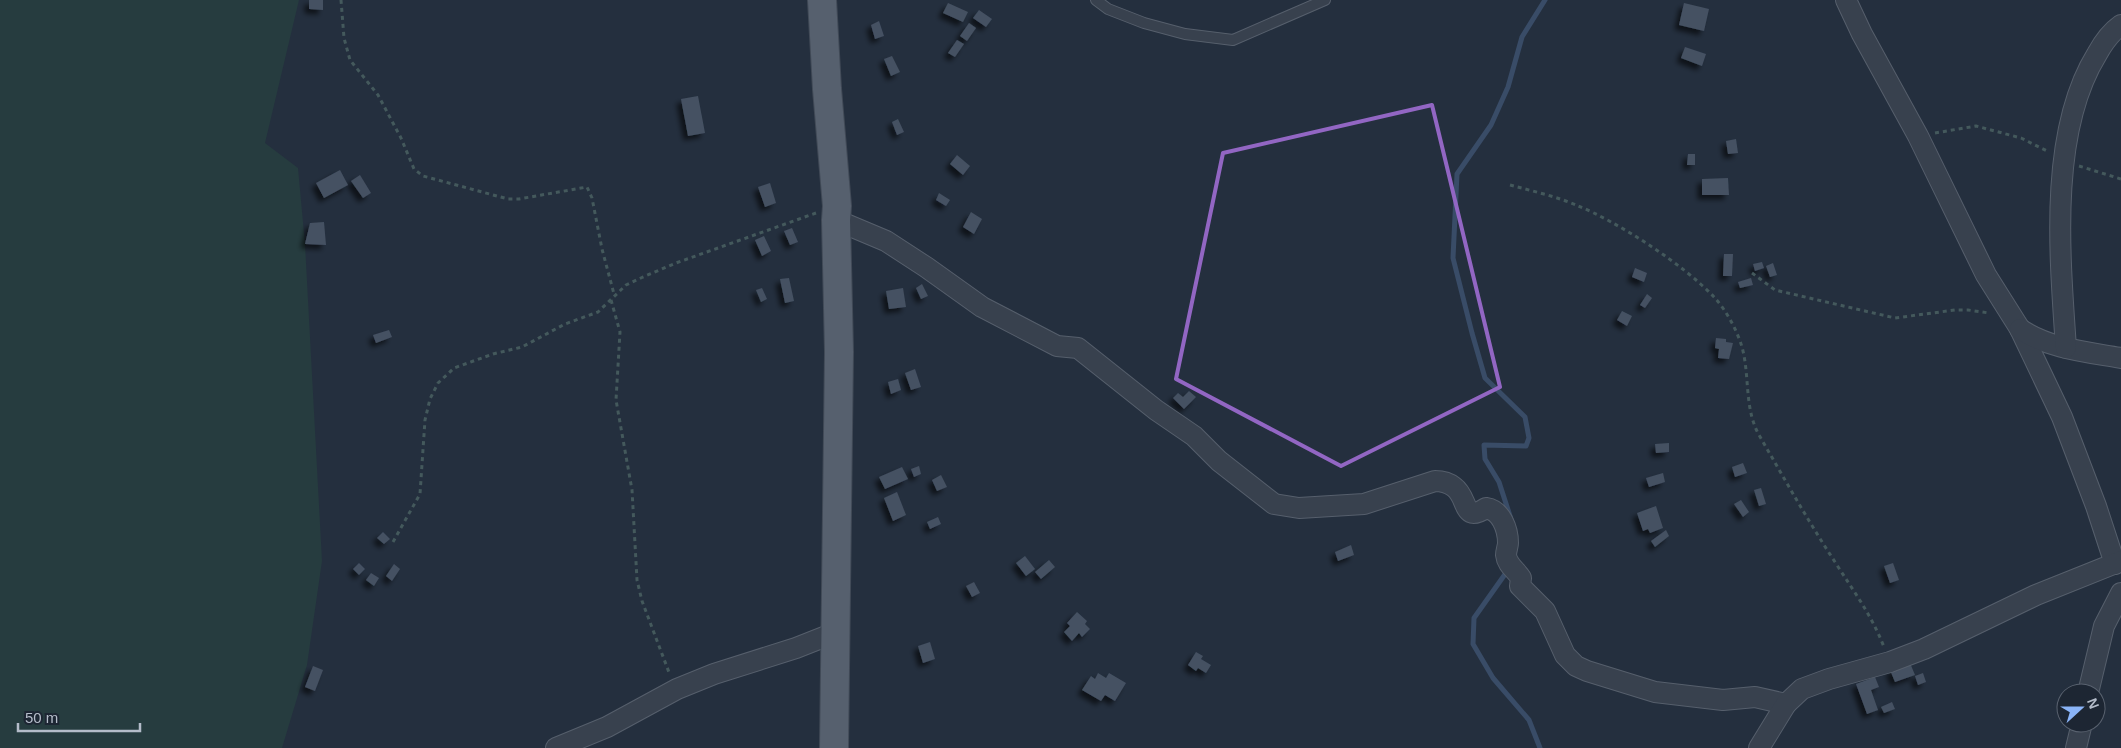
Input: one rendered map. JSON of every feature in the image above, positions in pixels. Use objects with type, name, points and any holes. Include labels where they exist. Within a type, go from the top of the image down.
[{"type":"main road","points":[[822,0],[836,213],[838,352],[834,748]]},
{"type":"street","points":[[1759,748],[1786,704],[1802,689],[1829,678],[1890,662],[1950,637],[2036,595],[2118,562],[2062,417],[2020,330],[1986,274],[1918,136],[1862,34],[1846,0]]},
{"type":"street","points":[[2066,348],[2062,281],[2063,160],[2078,89],[2104,43],[2121,25]]},
{"type":"street","points":[[836,213],[886,240],[982,308],[1057,346],[1078,348],[1156,410],[1194,436],[1219,461],[1274,504],[1299,508],[1364,504],[1435,481],[1443,481],[1454,487],[1464,499],[1468,511],[1472,514],[1477,514],[1486,508],[1496,512],[1502,520],[1508,541],[1506,555],[1510,566],[1521,578],[1520,586],[1545,611],[1565,655],[1576,666],[1654,692],[1722,700],[1756,697],[1786,704]]},
{"type":"street","points":[[2020,330],[2035,339],[2066,348],[2121,358]]},
{"type":"street","points":[[2090,683],[2104,626],[2121,593]]},
{"type":"street","points":[[556,748],[607,727],[677,689],[714,674],[789,650],[834,633]]},
{"type":"street","points":[[2076,748],[2080,733]]},
{"type":"lane","points":[[1096,0],[1108,10],[1144,24],[1185,34],[1233,40],[1242,38],[1325,0]]},
{"type":"path","points":[[340,0],[345,48],[350,60],[378,95],[401,138],[414,170],[423,176],[508,198],[519,199],[587,187],[592,198],[602,249],[614,294]]},
{"type":"path","points":[[1918,136],[1976,126],[2021,138],[2063,160],[2121,179]]},
{"type":"path","points":[[1510,185],[1575,204],[1611,223],[1644,243],[1692,278],[1714,298],[1730,320],[1742,346],[1748,400],[1755,427],[1835,562],[1862,600],[1875,624],[1890,662]]},
{"type":"path","points":[[393,542],[420,494],[425,420],[430,399],[438,383],[454,368],[493,354],[522,347],[565,324],[598,312],[614,294],[626,285],[676,263],[836,213]]},
{"type":"path","points":[[1752,273],[1775,290],[1895,318],[1954,310],[1983,311],[2002,318],[2020,330]]},
{"type":"path","points":[[611,299],[620,332],[616,400],[632,490],[637,580],[642,602],[677,689]]},
{"type":"highlighted area","points":[[1432,105],[1500,387],[1341,466],[1176,379],[1223,153]]},
{"type":"green space","points":[[0,0],[299,0],[265,143],[298,168],[305,244],[322,561],[307,665],[282,748],[0,748]]},
{"type":"building","points":[[309,0],[323,0],[323,10],[309,9]]},
{"type":"building","points":[[948,3],[968,12],[963,22],[943,13]]},
{"type":"building","points":[[1684,3],[1709,9],[1704,31],[1679,25]]},
{"type":"building","points":[[979,10],[992,19],[986,27],[973,18]]},
{"type":"building","points":[[879,21],[884,36],[875,39],[871,25]]},
{"type":"building","points":[[969,23],[976,28],[967,41],[960,36]]},
{"type":"building","points":[[957,40],[964,44],[955,57],[948,53]]},
{"type":"building","points":[[1685,47],[1706,54],[1702,66],[1681,58]]},
{"type":"building","points":[[892,56],[900,72],[891,76],[884,59]]},
{"type":"building","points":[[698,96],[705,133],[688,136],[681,99]]},
{"type":"building","points":[[898,119],[904,132],[897,135],[892,122]]},
{"type":"building","points":[[1736,139],[1738,153],[1728,154],[1726,141]]},
{"type":"building","points":[[1688,154],[1695,154],[1695,165],[1687,165]]},
{"type":"building","points":[[957,155],[970,166],[963,175],[950,164]]},
{"type":"building","points":[[340,170],[348,185],[324,198],[316,183]]},
{"type":"building","points":[[360,175],[371,193],[363,198],[351,181]]},
{"type":"building","points":[[1728,178],[1729,195],[1702,195],[1702,179]]},
{"type":"building","points":[[770,183],[776,203],[765,207],[758,187]]},
{"type":"building","points":[[939,193],[950,200],[946,206],[936,200]]},
{"type":"building","points":[[971,212],[982,219],[974,234],[963,227]]},
{"type":"building","points":[[324,222],[326,245],[305,244],[310,223]]},
{"type":"building","points":[[792,228],[798,242],[790,245],[784,231]]},
{"type":"building","points":[[764,236],[771,251],[762,256],[755,240]]},
{"type":"building","points":[[1724,254],[1733,254],[1732,276],[1723,276]]},
{"type":"building","points":[[1762,262],[1764,268],[1755,271],[1753,264]]},
{"type":"building","points":[[1773,263],[1777,275],[1770,277],[1766,266]]},
{"type":"building","points":[[1635,268],[1647,273],[1644,282],[1632,277]]},
{"type":"building","points":[[789,278],[794,301],[785,303],[780,279]]},
{"type":"building","points":[[1751,278],[1753,285],[1740,288],[1738,282]]},
{"type":"building","points":[[922,284],[928,296],[921,299],[916,288]]},
{"type":"building","points":[[762,288],[767,299],[761,302],[756,290]]},
{"type":"building","points":[[903,288],[906,307],[889,309],[886,291]]},
{"type":"building","points":[[1647,294],[1652,298],[1645,308],[1640,305]]},
{"type":"building","points":[[1622,311],[1632,316],[1627,326],[1617,320]]},
{"type":"building","points":[[389,330],[392,337],[376,343],[373,335]]},
{"type":"building","points":[[1716,338],[1726,339],[1726,342],[1733,343],[1729,359],[1718,358],[1719,349],[1715,348]]},
{"type":"building","points":[[915,369],[921,387],[911,390],[905,373]]},
{"type":"building","points":[[898,379],[901,390],[891,394],[888,382]]},
{"type":"building","points":[[1189,391],[1196,397],[1184,409],[1173,398],[1178,393],[1183,397]]},
{"type":"building","points":[[1669,443],[1669,452],[1656,453],[1655,444]]},
{"type":"building","points":[[1743,463],[1747,473],[1735,477],[1732,467]]},
{"type":"building","points":[[919,466],[921,474],[914,477],[911,469]]},
{"type":"building","points":[[902,467],[908,479],[885,489],[879,477]]},
{"type":"building","points":[[1663,473],[1665,482],[1649,487],[1646,478]]},
{"type":"building","points":[[941,475],[947,487],[937,491],[932,480]]},
{"type":"building","points":[[1761,488],[1766,504],[1759,506],[1754,490]]},
{"type":"building","points":[[897,492],[906,515],[893,521],[884,498]]},
{"type":"building","points":[[1741,500],[1749,512],[1743,517],[1734,504]]},
{"type":"building","points":[[1656,506],[1663,528],[1650,533],[1648,529],[1643,531],[1637,513]]},
{"type":"building","points":[[938,517],[941,524],[930,529],[927,522]]},
{"type":"building","points":[[1666,530],[1669,536],[1655,547],[1651,541]]},
{"type":"building","points":[[383,532],[390,539],[384,544],[377,538]]},
{"type":"building","points":[[1351,545],[1354,555],[1338,561],[1335,552]]},
{"type":"building","points":[[1025,556],[1035,569],[1026,576],[1016,563]]},
{"type":"building","points":[[1049,560],[1055,567],[1041,579],[1035,572]]},
{"type":"building","points":[[359,563],[365,569],[359,575],[353,569]]},
{"type":"building","points":[[1893,563],[1899,580],[1890,583],[1884,566]]},
{"type":"building","points":[[394,564],[400,569],[392,581],[386,576]]},
{"type":"building","points":[[371,573],[379,578],[374,586],[366,580]]},
{"type":"building","points":[[974,582],[980,593],[972,597],[966,586]]},
{"type":"building","points":[[1077,612],[1087,621],[1085,624],[1090,629],[1082,637],[1079,633],[1072,641],[1064,632],[1070,626],[1067,623]]},
{"type":"building","points":[[930,642],[935,659],[923,663],[918,646]]},
{"type":"building","points":[[1196,652],[1203,656],[1201,659],[1211,665],[1206,673],[1198,668],[1196,671],[1188,665]]},
{"type":"building","points":[[1910,663],[1915,675],[1895,682],[1890,670]]},
{"type":"building","points":[[313,666],[323,670],[315,691],[305,687]]},
{"type":"building","points":[[1098,673],[1106,678],[1109,673],[1126,683],[1115,701],[1105,695],[1101,701],[1082,690],[1091,676],[1095,679]]},
{"type":"building","points":[[1923,673],[1926,682],[1918,685],[1915,676]]},
{"type":"building","points":[[1875,677],[1879,687],[1871,690],[1878,710],[1867,714],[1856,684]]},
{"type":"building","points":[[1892,702],[1895,709],[1884,713],[1881,707]]},
{"type":"waterway","points":[[1511,519],[1499,482],[1485,459],[1484,445],[1526,446],[1529,438],[1525,417],[1485,378],[1472,333],[1453,258],[1457,174],[1491,125],[1508,87],[1522,37],[1545,0]]},
{"type":"waterway","points":[[1508,570],[1474,618],[1473,644],[1493,678],[1529,720],[1540,748]]}]
